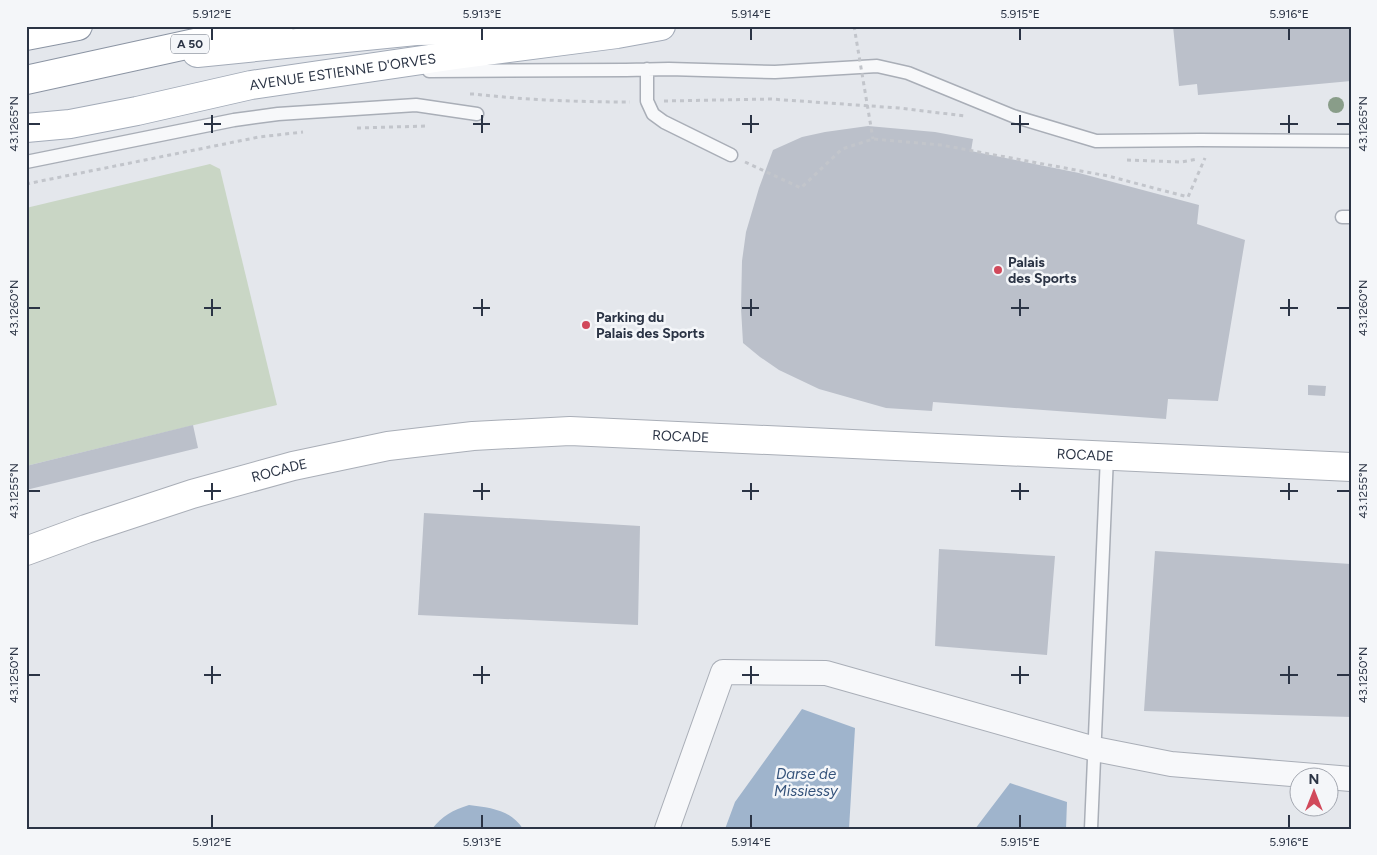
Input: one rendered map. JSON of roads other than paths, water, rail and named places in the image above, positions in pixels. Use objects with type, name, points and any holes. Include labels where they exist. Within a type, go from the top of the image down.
[{"type":"main road","points":[[26,36],[78,26]]},
{"type":"main road","name":"A 50","points":[[26,80],[280,26]]},
{"type":"main road","points":[[101,63],[416,31],[655,26]]},
{"type":"main road","name":"AVENUE ESTIENNE D'ORVES","points":[[26,128],[70,124],[252,89],[447,56],[617,34],[661,26]]},
{"type":"main road","name":"ROCADE","points":[[26,551],[192,494],[293,466],[388,446],[473,436],[570,431],[1351,467]]},
{"type":"street","points":[[667,829],[723,672],[826,673],[1095,749],[1171,764],[1351,779]]},
{"type":"lane","points":[[26,139],[69,134],[136,122],[252,89],[336,82],[491,57],[567,50],[617,34]]},
{"type":"lane","points":[[404,71],[678,69],[775,72],[877,66],[908,73],[1013,116],[1096,142],[1200,140],[1351,141]]},
{"type":"lane","points":[[647,70],[647,102],[653,114],[664,122],[731,156]]},
{"type":"lane","points":[[26,162],[234,120],[278,114],[416,106],[477,114]]},
{"type":"lane","points":[[1091,829],[1106,456]]},
{"type":"water","name":"Darse de Missiessy","points":[[802,709],[855,728],[849,829],[725,829],[735,802]]},
{"type":"water","points":[[1010,783],[1067,802],[1066,829],[975,829]]},
{"type":"water","points":[[469,805],[506,813],[518,822],[523,829],[432,829],[448,814]]},
{"type":"place","name":"Palais des Sports","points":[[998,270]]},
{"type":"place","name":"Parking du Palais des Sports","points":[[586,325]]}]
